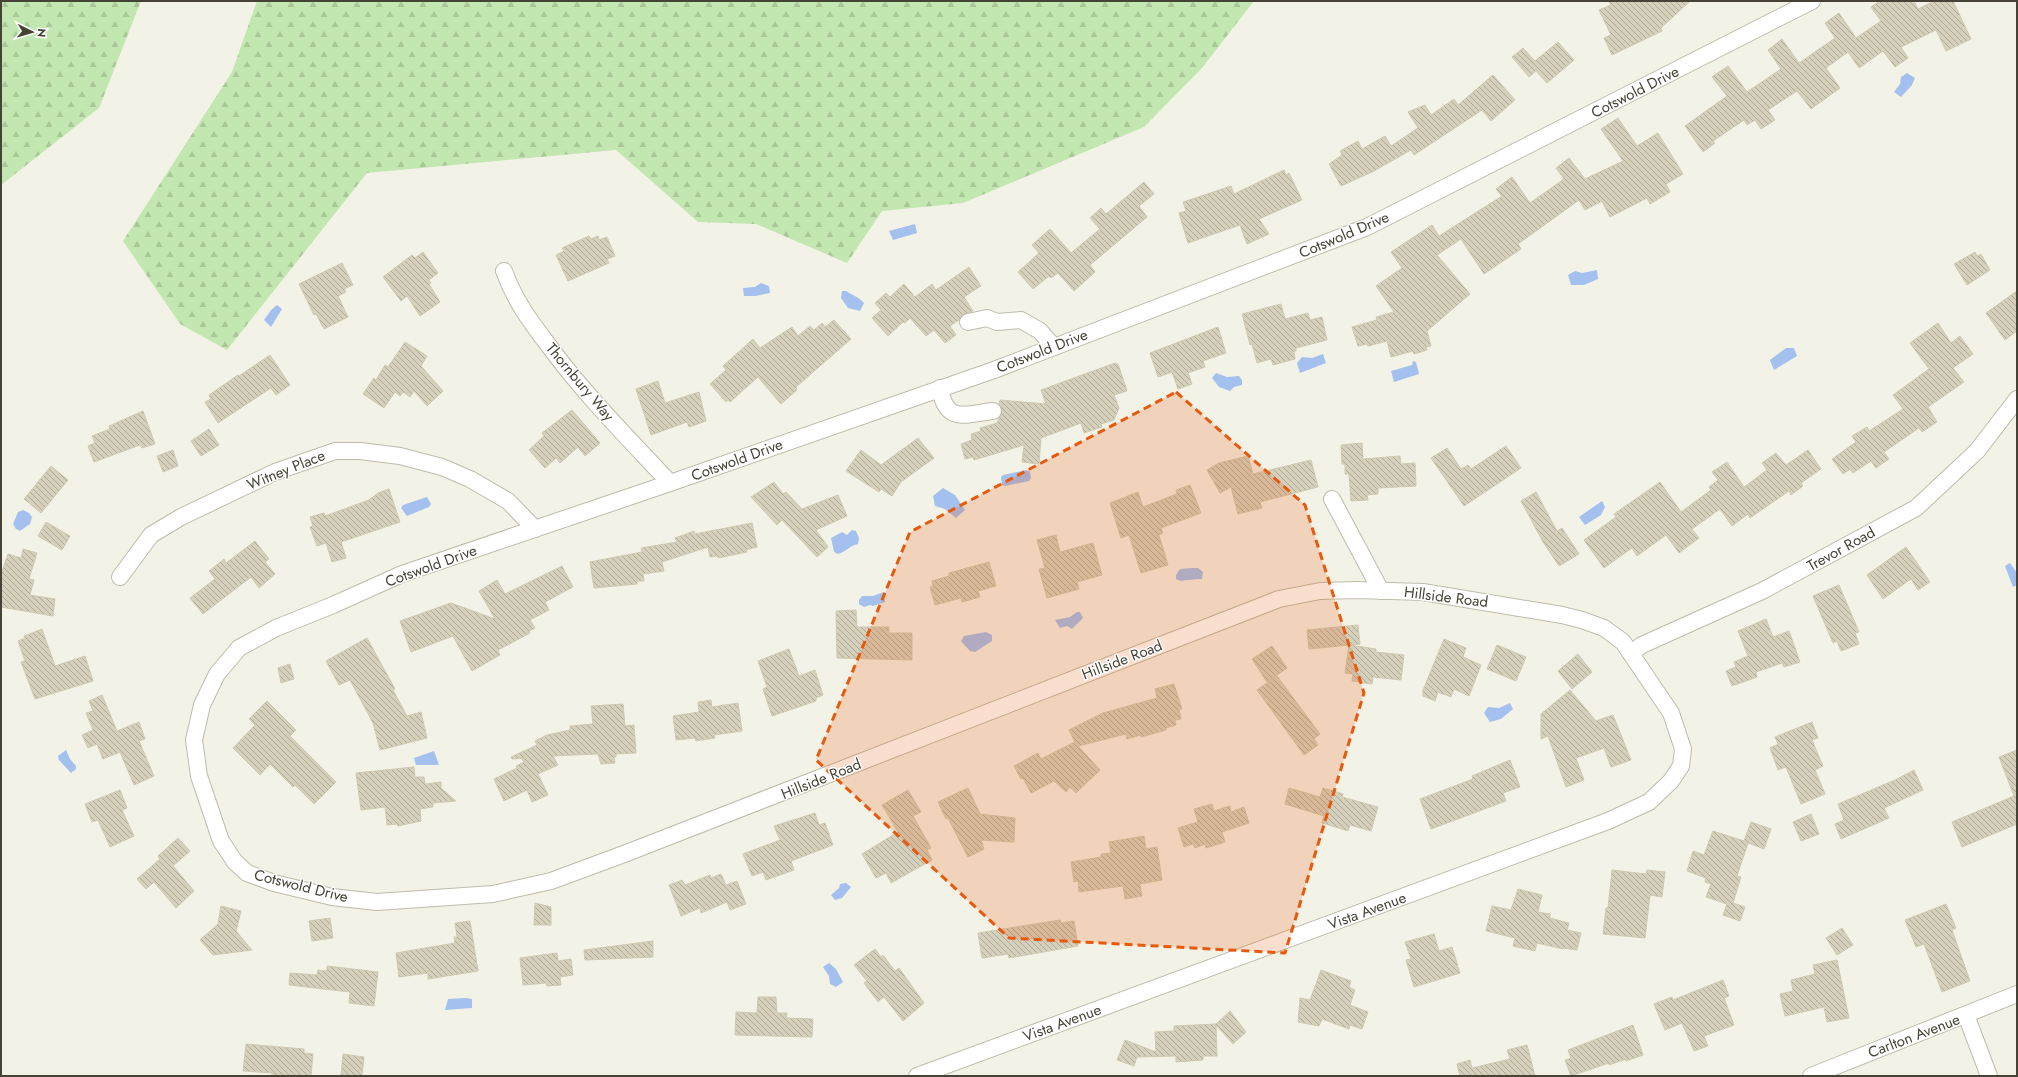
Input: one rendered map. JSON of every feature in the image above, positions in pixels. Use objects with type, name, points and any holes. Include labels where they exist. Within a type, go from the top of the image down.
[{"type":"street","name":"Cotswold Drive","points":[[624,854],[551,881],[493,894],[377,902],[332,897],[274,883],[248,873],[235,862],[220,841],[199,776],[194,740],[202,705],[217,674],[240,648],[276,628],[334,605],[402,574],[670,483],[940,388],[1054,347],[1367,227],[1812,1]]},
{"type":"street","name":"Thornbury Way","points":[[504,271],[512,293],[521,310],[571,376],[670,483]]},
{"type":"street","points":[[968,322],[987,318],[997,322],[1021,320],[1040,331],[1054,347]]},
{"type":"street","points":[[940,388],[942,401],[950,411],[959,416],[993,411]]},
{"type":"street","name":"Trevor Road","points":[[1631,653],[1642,645],[1726,609],[1789,577],[1916,508],[1950,478],[1977,451],[2017,399]]},
{"type":"street","name":"Witney Place","points":[[120,577],[151,535],[181,517],[276,472],[335,450],[360,451],[400,456],[442,467],[470,479],[508,501],[535,529]]},
{"type":"street","points":[[1332,499],[1381,591]]},
{"type":"street","name":"Hillside Road","points":[[624,854],[1279,599],[1320,591],[1381,591],[1437,594],[1496,603],[1582,620],[1604,628],[1623,642],[1631,653]]},
{"type":"street","name":"Vista Avenue","points":[[918,1076],[1608,821],[1649,802],[1671,781],[1681,766],[1683,748],[1671,713],[1631,653]]},
{"type":"street","name":"Carlton Avenue","points":[[1811,1076],[2017,994]]},
{"type":"street","points":[[1966,1015],[1989,1076]]},
{"type":"highlighted area","points":[[1176,392],[1305,505],[1364,693],[1285,953],[1009,938],[816,760],[910,532]]},
{"type":"green space","points":[[1,1],[141,1],[99,108],[1,185]]},
{"type":"green space","points":[[257,1],[1254,1],[1202,68],[1144,127],[963,203],[882,211],[847,263],[756,224],[698,222],[616,150],[367,173],[227,350],[180,324],[123,241],[232,72]]},
{"type":"water","points":[[1907,73],[1915,78],[1912,85],[1901,97],[1894,92],[1900,84],[1901,77]]},
{"type":"water","points":[[915,224],[917,233],[893,240],[889,231]]},
{"type":"water","points":[[1597,270],[1598,279],[1584,285],[1571,285],[1568,275],[1575,271],[1582,273]]},
{"type":"water","points":[[761,283],[769,286],[770,293],[755,296],[744,296],[743,288],[755,287]]},
{"type":"water","points":[[842,291],[846,291],[864,303],[860,311],[848,308],[841,298]]},
{"type":"water","points":[[277,305],[282,309],[271,327],[264,320],[271,310]]},
{"type":"water","points":[[1786,348],[1794,348],[1797,356],[1774,370],[1770,360]]},
{"type":"water","points":[[1323,354],[1326,363],[1300,373],[1297,363],[1302,357],[1312,358]]},
{"type":"water","points":[[1413,361],[1416,362],[1419,374],[1394,382],[1391,371],[1412,365]]},
{"type":"water","points":[[1216,373],[1227,377],[1239,376],[1242,380],[1242,385],[1234,387],[1230,391],[1219,387],[1212,378]]},
{"type":"water","points":[[1026,470],[1030,472],[1031,478],[1029,481],[1005,486],[1002,485],[1001,477],[1003,475]]},
{"type":"water","points":[[943,488],[955,495],[965,510],[956,518],[945,509],[935,506],[933,496]]},
{"type":"water","points":[[427,497],[431,504],[429,507],[407,516],[401,508],[403,505]]},
{"type":"water","points":[[1602,501],[1605,507],[1601,515],[1585,525],[1579,517]]},
{"type":"water","points":[[23,510],[29,513],[32,517],[30,524],[20,531],[16,529],[13,524],[18,512]]},
{"type":"water","points":[[852,530],[856,531],[859,538],[858,544],[838,554],[834,552],[831,538],[842,532],[847,535]]},
{"type":"water","points":[[2010,563],[2017,573],[2017,585],[2013,587],[2005,566]]},
{"type":"water","points":[[1198,568],[1203,572],[1202,579],[1181,581],[1176,579],[1176,575],[1180,569]]},
{"type":"water","points":[[884,592],[885,602],[864,607],[859,604],[859,600],[862,596],[873,596]]},
{"type":"water","points":[[1077,612],[1080,612],[1083,618],[1072,629],[1067,626],[1060,628],[1055,620],[1070,617]]},
{"type":"water","points":[[986,632],[992,635],[992,641],[975,652],[970,651],[961,641],[964,636]]},
{"type":"water","points":[[1510,703],[1513,709],[1501,719],[1490,722],[1484,713],[1488,707],[1499,708]]},
{"type":"water","points":[[66,750],[70,759],[76,766],[76,769],[71,773],[59,760],[58,756]]},
{"type":"water","points":[[434,751],[439,765],[416,765],[414,758]]},
{"type":"water","points":[[846,883],[851,887],[842,898],[835,900],[831,895],[839,888],[840,884]]},
{"type":"water","points":[[829,963],[836,969],[843,982],[836,987],[830,984],[829,976],[823,967]]},
{"type":"water","points":[[448,999],[472,999],[472,1008],[445,1010]]},
{"type":"building","points":[[1609,1],[1690,1],[1661,28],[1662,31],[1612,55],[1604,38],[1611,35],[1599,10],[1611,5]]},
{"type":"building","points":[[1880,1],[1914,1],[1918,9],[1934,1],[1953,1],[1971,39],[1946,51],[1936,30],[1901,47],[1908,58],[1895,67],[1883,51],[1859,68],[1848,52],[1826,68],[1840,88],[1811,109],[1797,91],[1768,110],[1775,120],[1761,129],[1755,120],[1747,125],[1744,120],[1713,141],[1715,143],[1703,152],[1685,126],[1727,96],[1712,77],[1728,66],[1747,92],[1781,69],[1768,50],[1782,39],[1799,63],[1835,38],[1825,23],[1839,13],[1856,38],[1881,21],[1871,7]]},
{"type":"building","points":[[1558,42],[1574,60],[1547,83],[1536,71],[1529,77],[1512,57],[1523,48],[1535,61]]},
{"type":"building","points":[[1493,75],[1515,100],[1491,121],[1482,110],[1414,155],[1411,150],[1374,171],[1341,186],[1329,164],[1342,155],[1340,151],[1358,141],[1362,149],[1385,136],[1391,146],[1418,128],[1408,112],[1425,105],[1431,115],[1454,99],[1458,105]]},
{"type":"building","points":[[1618,118],[1637,146],[1658,133],[1683,174],[1666,184],[1670,192],[1650,204],[1647,198],[1610,217],[1602,201],[1585,210],[1579,200],[1518,244],[1521,249],[1484,274],[1461,239],[1437,255],[1470,294],[1427,331],[1431,346],[1426,347],[1427,350],[1414,354],[1413,351],[1391,357],[1387,341],[1368,346],[1367,344],[1358,346],[1352,327],[1377,320],[1376,317],[1394,312],[1376,286],[1402,268],[1391,252],[1432,225],[1439,236],[1502,196],[1496,189],[1512,177],[1530,203],[1564,179],[1556,168],[1569,158],[1585,179],[1623,161],[1601,129]]},
{"type":"building","points":[[1284,170],[1286,175],[1289,173],[1302,200],[1259,219],[1269,234],[1247,244],[1240,225],[1188,243],[1179,213],[1186,211],[1183,202],[1231,186],[1234,194]]},
{"type":"building","points":[[1144,182],[1154,194],[1139,206],[1147,217],[1090,265],[1095,272],[1074,291],[1058,273],[1051,278],[1049,276],[1033,289],[1018,272],[1039,253],[1032,245],[1050,229],[1071,253],[1100,229],[1090,218],[1101,208],[1106,214]]},
{"type":"building","points":[[589,236],[591,239],[598,236],[599,240],[607,237],[615,256],[607,259],[609,263],[568,281],[556,255],[564,251],[562,248]]},
{"type":"building","points":[[423,252],[438,273],[429,280],[431,283],[429,284],[440,302],[420,316],[407,296],[401,301],[383,277],[412,255],[415,258]]},
{"type":"building","points":[[1975,252],[1977,256],[1981,254],[1990,270],[1967,285],[1954,264]]},
{"type":"building","points":[[342,263],[353,285],[344,289],[346,292],[338,296],[348,317],[324,329],[316,314],[314,315],[299,284]]},
{"type":"building","points":[[969,267],[981,286],[964,297],[973,311],[962,315],[959,320],[950,326],[956,335],[945,343],[934,330],[926,336],[910,318],[905,323],[903,322],[888,336],[872,318],[881,310],[875,303],[886,293],[890,297],[904,284],[915,297],[932,284],[936,290]]},
{"type":"building","points":[[2017,291],[2017,331],[2005,340],[1986,313]]},
{"type":"building","points":[[1281,304],[1285,319],[1308,313],[1310,320],[1322,317],[1327,340],[1296,348],[1296,351],[1294,351],[1295,359],[1273,365],[1271,359],[1257,363],[1252,344],[1250,345],[1242,314]]},
{"type":"building","points":[[834,320],[851,339],[796,387],[797,390],[781,404],[758,377],[730,402],[728,400],[726,402],[710,384],[726,370],[723,366],[753,339],[760,348],[792,327],[798,336],[810,326],[814,330],[822,323],[825,327]]},
{"type":"building","points":[[1938,323],[1951,343],[1960,336],[1973,354],[1953,368],[1964,382],[1928,407],[1937,422],[1922,432],[1919,428],[1884,452],[1889,459],[1876,468],[1871,461],[1853,473],[1850,469],[1843,474],[1832,459],[1856,442],[1852,436],[1867,427],[1869,431],[1903,409],[1893,395],[1929,369],[1910,343]]},
{"type":"building","points":[[1218,327],[1226,353],[1203,361],[1205,367],[1188,373],[1192,384],[1178,389],[1172,372],[1158,377],[1150,353]]},
{"type":"building","points":[[405,342],[427,356],[421,366],[443,391],[427,406],[414,391],[410,397],[403,392],[400,396],[395,392],[384,408],[363,394],[374,378],[376,380],[385,365],[388,367]]},
{"type":"building","points":[[270,355],[290,385],[276,395],[271,388],[218,423],[205,402],[211,399],[209,395]]},
{"type":"building","points":[[1115,363],[1118,364],[1127,391],[1114,395],[1119,408],[1114,420],[1101,424],[1102,427],[1084,433],[1081,423],[1041,438],[1039,464],[1022,462],[1024,445],[974,460],[973,457],[965,459],[961,444],[972,440],[971,434],[981,431],[980,428],[997,423],[1002,410],[999,404],[1000,400],[1046,404],[1041,390]]},
{"type":"building","points":[[658,381],[665,403],[699,392],[706,421],[689,427],[687,422],[651,435],[636,389]]},
{"type":"building","points":[[572,410],[600,443],[585,456],[578,447],[560,463],[556,458],[545,468],[529,450],[544,436],[542,433]]},
{"type":"building","points":[[143,411],[155,444],[142,448],[140,445],[94,462],[88,446],[95,443],[92,436],[110,429],[109,426]]},
{"type":"building","points":[[209,429],[219,445],[201,456],[191,441]]},
{"type":"building","points":[[918,438],[934,458],[901,482],[892,496],[881,489],[879,492],[846,471],[861,450],[881,465]]},
{"type":"building","points":[[1362,443],[1363,459],[1400,456],[1401,464],[1415,463],[1416,486],[1378,488],[1378,494],[1367,495],[1368,500],[1351,501],[1349,474],[1345,474],[1345,464],[1342,464],[1341,445]]},
{"type":"building","points":[[1506,446],[1521,468],[1464,506],[1431,458],[1447,448],[1461,469],[1468,465],[1471,469]]},
{"type":"building","points":[[173,450],[178,466],[163,472],[157,456]]},
{"type":"building","points":[[1808,450],[1821,469],[1801,483],[1803,486],[1791,495],[1789,491],[1750,518],[1748,514],[1732,526],[1720,509],[1692,529],[1699,538],[1679,553],[1666,535],[1637,556],[1632,548],[1604,568],[1584,540],[1616,517],[1614,514],[1660,482],[1681,512],[1711,490],[1709,487],[1718,480],[1712,472],[1727,462],[1744,487],[1767,470],[1762,463],[1776,453],[1786,465]]},
{"type":"building","points":[[1248,456],[1253,474],[1311,460],[1318,487],[1260,502],[1262,508],[1238,514],[1231,487],[1220,493],[1207,470],[1219,463]]},
{"type":"building","points":[[51,466],[68,480],[41,513],[24,499]]},
{"type":"building","points":[[774,482],[783,494],[786,492],[802,509],[838,495],[847,516],[816,530],[828,547],[817,557],[782,520],[777,525],[751,497]]},
{"type":"building","points":[[1190,485],[1201,513],[1161,528],[1163,533],[1159,535],[1168,565],[1141,573],[1129,535],[1121,538],[1110,503],[1138,492],[1143,507],[1177,494],[1176,490]]},
{"type":"building","points":[[389,489],[400,522],[341,542],[346,558],[332,562],[326,543],[317,546],[310,527],[313,526],[310,517],[324,513],[325,516],[369,500],[378,493]]},
{"type":"building","points":[[1536,492],[1557,531],[1562,528],[1579,554],[1559,566],[1543,542],[1521,501]]},
{"type":"building","points":[[46,522],[70,536],[62,550],[38,536]]},
{"type":"building","points":[[752,523],[757,547],[746,550],[747,552],[718,558],[718,556],[710,557],[708,547],[662,562],[664,571],[643,574],[644,581],[637,581],[637,584],[594,588],[590,562],[642,552],[641,548],[677,542],[675,538],[694,531],[695,534]]},
{"type":"building","points":[[1056,535],[1060,552],[1093,543],[1102,575],[1077,582],[1079,589],[1047,598],[1039,569],[1045,568],[1037,540]]},
{"type":"building","points":[[255,541],[269,559],[265,562],[275,574],[259,588],[251,577],[203,614],[190,598],[215,579],[209,571],[224,559],[226,563]]},
{"type":"building","points":[[1906,547],[1930,582],[1918,590],[1911,579],[1883,599],[1867,575]]},
{"type":"building","points":[[23,549],[37,553],[29,579],[34,580],[30,595],[55,599],[53,616],[1,607],[1,574],[8,554],[21,558]]},
{"type":"building","points":[[989,562],[996,586],[978,591],[980,597],[962,602],[961,598],[935,605],[930,587],[933,586],[932,581],[949,576],[949,573]]},
{"type":"building","points":[[562,566],[573,587],[545,602],[549,610],[530,620],[535,628],[529,631],[530,633],[498,650],[500,655],[472,671],[453,636],[411,652],[400,621],[451,603],[495,619],[479,591],[497,580],[505,594]]},
{"type":"building","points":[[1839,585],[1859,632],[1855,633],[1859,644],[1841,651],[1837,641],[1833,643],[1813,596]]},
{"type":"building","points":[[856,610],[857,627],[889,627],[889,633],[912,633],[912,660],[837,658],[836,611]]},
{"type":"building","points":[[1766,619],[1773,637],[1789,631],[1800,662],[1784,667],[1782,663],[1756,672],[1757,677],[1732,686],[1726,671],[1736,667],[1734,662],[1748,656],[1738,631]]},
{"type":"building","points":[[1358,625],[1360,644],[1309,649],[1307,630]]},
{"type":"building","points":[[42,629],[55,666],[85,656],[93,681],[35,699],[21,662],[25,661],[18,641],[25,638],[24,636]]},
{"type":"building","points":[[367,638],[395,689],[393,690],[407,716],[421,712],[427,738],[380,750],[373,723],[350,680],[339,685],[326,661]]},
{"type":"building","points":[[1444,639],[1466,648],[1463,657],[1481,665],[1469,696],[1454,689],[1451,697],[1438,692],[1435,701],[1423,696],[1423,690]]},
{"type":"building","points":[[1349,645],[1376,649],[1376,652],[1404,655],[1401,680],[1373,677],[1372,684],[1352,681],[1353,674],[1345,673]]},
{"type":"building","points":[[1497,645],[1526,657],[1516,681],[1487,669]]},
{"type":"building","points":[[1272,646],[1287,668],[1267,682],[1252,659]]},
{"type":"building","points":[[789,649],[799,676],[815,670],[823,695],[816,698],[816,701],[772,716],[763,689],[767,687],[758,661]]},
{"type":"building","points":[[1578,654],[1592,672],[1572,689],[1558,671]]},
{"type":"building","points":[[290,664],[294,679],[281,683],[278,668]]},
{"type":"building","points":[[1277,676],[1320,734],[1314,739],[1318,745],[1304,755],[1257,690]]},
{"type":"building","points":[[1174,684],[1182,709],[1179,710],[1181,719],[1175,720],[1176,725],[1166,728],[1166,730],[1141,737],[1141,735],[1127,739],[1126,734],[1078,746],[1100,770],[1076,793],[1070,787],[1066,792],[1054,781],[1031,793],[1023,778],[1021,779],[1014,766],[1038,753],[1041,759],[1075,742],[1069,730],[1103,713],[1157,698],[1155,689]]},
{"type":"building","points":[[1570,690],[1596,721],[1613,715],[1631,760],[1611,767],[1604,748],[1576,758],[1584,780],[1566,787],[1548,736],[1541,739],[1541,714]]},
{"type":"building","points":[[102,695],[117,731],[139,722],[145,739],[139,741],[154,776],[134,785],[120,752],[103,759],[97,744],[88,748],[82,735],[93,730],[86,713],[93,711],[89,701]]},
{"type":"building","points":[[711,700],[712,707],[738,703],[742,731],[714,735],[715,738],[696,741],[695,738],[676,740],[673,716],[699,712],[698,702]]},
{"type":"building","points":[[267,701],[296,730],[290,736],[336,782],[314,804],[295,785],[293,787],[270,764],[260,775],[233,748],[255,725],[249,719]]},
{"type":"building","points":[[623,704],[625,726],[634,725],[636,753],[616,754],[616,757],[614,757],[615,763],[601,764],[598,754],[553,756],[558,765],[538,774],[548,795],[532,802],[527,790],[504,801],[494,779],[517,768],[516,766],[524,762],[522,759],[525,758],[512,759],[511,757],[537,745],[535,741],[547,735],[570,730],[570,726],[593,724],[591,706]]},
{"type":"building","points":[[1812,722],[1818,738],[1812,740],[1823,766],[1815,770],[1825,794],[1801,804],[1786,767],[1778,770],[1770,748],[1778,744],[1775,737]]},
{"type":"building","points":[[2017,750],[2017,824],[1962,847],[1952,822],[2014,796],[1999,757]]},
{"type":"building","points":[[1510,760],[1520,787],[1503,793],[1506,801],[1431,829],[1420,799],[1473,779],[1472,776]]},
{"type":"building","points":[[414,767],[415,777],[424,777],[425,784],[441,782],[441,788],[456,801],[433,803],[433,807],[420,809],[421,821],[398,826],[397,824],[387,825],[385,807],[361,810],[356,773]]},
{"type":"building","points":[[1914,770],[1923,790],[1884,808],[1889,818],[1841,839],[1835,824],[1844,820],[1838,804],[1895,780]]},
{"type":"building","points":[[968,788],[980,814],[1015,818],[1014,842],[981,840],[984,849],[968,857],[938,802]]},
{"type":"building","points":[[1289,788],[1320,797],[1323,788],[1343,794],[1342,797],[1378,807],[1371,831],[1350,825],[1348,831],[1322,823],[1324,816],[1285,804]]},
{"type":"building","points":[[120,790],[127,808],[122,810],[134,836],[110,847],[98,820],[92,822],[85,804]]},
{"type":"building","points":[[908,790],[921,812],[913,816],[931,848],[927,850],[932,860],[891,883],[886,873],[876,878],[862,854],[898,832],[882,805]]},
{"type":"building","points":[[1212,804],[1214,811],[1230,806],[1231,812],[1244,807],[1249,823],[1222,832],[1225,842],[1206,848],[1205,844],[1195,848],[1193,844],[1184,847],[1178,828],[1198,822],[1194,809]]},
{"type":"building","points":[[815,813],[819,825],[825,823],[833,845],[791,861],[794,870],[766,880],[763,872],[752,876],[743,854],[780,840],[774,826]]},
{"type":"building","points":[[1811,814],[1819,834],[1801,841],[1793,822]]},
{"type":"building","points":[[1751,822],[1771,829],[1764,849],[1748,843],[1737,876],[1741,877],[1733,903],[1745,907],[1740,921],[1723,915],[1727,904],[1706,897],[1711,884],[1705,882],[1706,878],[1687,871],[1693,851],[1704,855],[1713,831],[1744,841]]},
{"type":"building","points":[[1144,836],[1146,849],[1157,847],[1162,880],[1140,884],[1142,896],[1125,899],[1123,886],[1079,892],[1078,881],[1074,882],[1071,862],[1101,857],[1101,854],[1111,853],[1109,842]]},
{"type":"building","points":[[178,838],[190,851],[173,866],[194,891],[176,908],[154,882],[146,889],[137,879],[160,859],[158,856]]},
{"type":"building","points":[[1612,870],[1646,874],[1647,870],[1665,872],[1662,897],[1650,895],[1645,938],[1603,934],[1606,908],[1608,908]]},
{"type":"building","points":[[721,874],[726,885],[737,881],[746,904],[730,910],[727,902],[701,913],[700,908],[681,916],[669,885],[682,880],[685,885],[710,875],[711,878]]},
{"type":"building","points":[[1518,889],[1542,895],[1538,912],[1550,914],[1550,918],[1569,923],[1567,930],[1581,933],[1577,950],[1563,949],[1537,943],[1535,951],[1513,946],[1515,938],[1486,931],[1492,906],[1511,910]]},
{"type":"building","points":[[535,903],[551,907],[551,925],[534,925]]},
{"type":"building","points":[[1946,904],[1956,928],[1952,930],[1970,981],[1942,992],[1924,944],[1916,947],[1905,920]]},
{"type":"building","points":[[221,906],[241,911],[236,931],[252,950],[213,955],[200,940],[218,924]]},
{"type":"building","points":[[330,918],[333,938],[312,941],[309,921]]},
{"type":"building","points":[[1060,920],[1061,923],[1074,921],[1078,946],[1009,958],[1008,954],[982,958],[978,933]]},
{"type":"building","points":[[470,921],[478,971],[428,979],[428,973],[399,977],[396,953],[455,943],[454,937],[457,937],[455,923]]},
{"type":"building","points":[[1842,928],[1853,945],[1837,955],[1826,938]]},
{"type":"building","points":[[1434,934],[1439,951],[1452,947],[1460,973],[1414,987],[1406,960],[1411,959],[1405,942]]},
{"type":"building","points":[[653,941],[653,957],[585,960],[584,950]]},
{"type":"building","points":[[875,949],[881,957],[883,955],[895,971],[899,968],[924,1003],[903,1021],[884,997],[878,1002],[864,983],[867,981],[854,965]]},
{"type":"building","points":[[557,953],[558,961],[571,959],[573,975],[560,977],[561,985],[547,986],[546,983],[523,985],[520,958]]},
{"type":"building","points":[[1837,960],[1849,1018],[1827,1022],[1824,1007],[1785,1016],[1780,994],[1793,991],[1791,980],[1815,974],[1813,965]]},
{"type":"building","points":[[327,966],[378,972],[374,1006],[349,1003],[350,992],[289,985],[290,973],[317,975],[318,970],[327,971]]},
{"type":"building","points":[[1321,970],[1351,981],[1349,987],[1355,990],[1350,1005],[1368,1012],[1362,1029],[1350,1025],[1349,1029],[1322,1019],[1319,1026],[1298,1022],[1300,998],[1310,1000]]},
{"type":"building","points":[[1723,980],[1729,996],[1724,998],[1734,1025],[1704,1036],[1708,1046],[1694,1051],[1682,1023],[1665,1030],[1654,1004],[1672,997],[1673,1000]]},
{"type":"building","points":[[758,997],[776,997],[777,1013],[787,1013],[786,1018],[813,1019],[812,1037],[735,1035],[736,1012],[757,1013]]},
{"type":"building","points":[[1230,1011],[1246,1032],[1233,1044],[1216,1025],[1217,1056],[1203,1056],[1203,1060],[1176,1062],[1176,1056],[1137,1057],[1134,1066],[1117,1060],[1125,1040],[1156,1052],[1155,1032],[1174,1031],[1174,1026],[1216,1024]]},
{"type":"building","points":[[1633,1025],[1643,1055],[1609,1065],[1609,1063],[1571,1076],[1565,1060],[1571,1058],[1568,1050]]},
{"type":"building","points":[[246,1044],[304,1049],[304,1053],[313,1054],[311,1076],[272,1076],[272,1073],[243,1071]]},
{"type":"building","points":[[1527,1045],[1535,1076],[1460,1076],[1457,1064],[1470,1060],[1472,1068],[1510,1059],[1507,1050]]},
{"type":"building","points":[[343,1054],[364,1057],[362,1076],[341,1076]]}]
